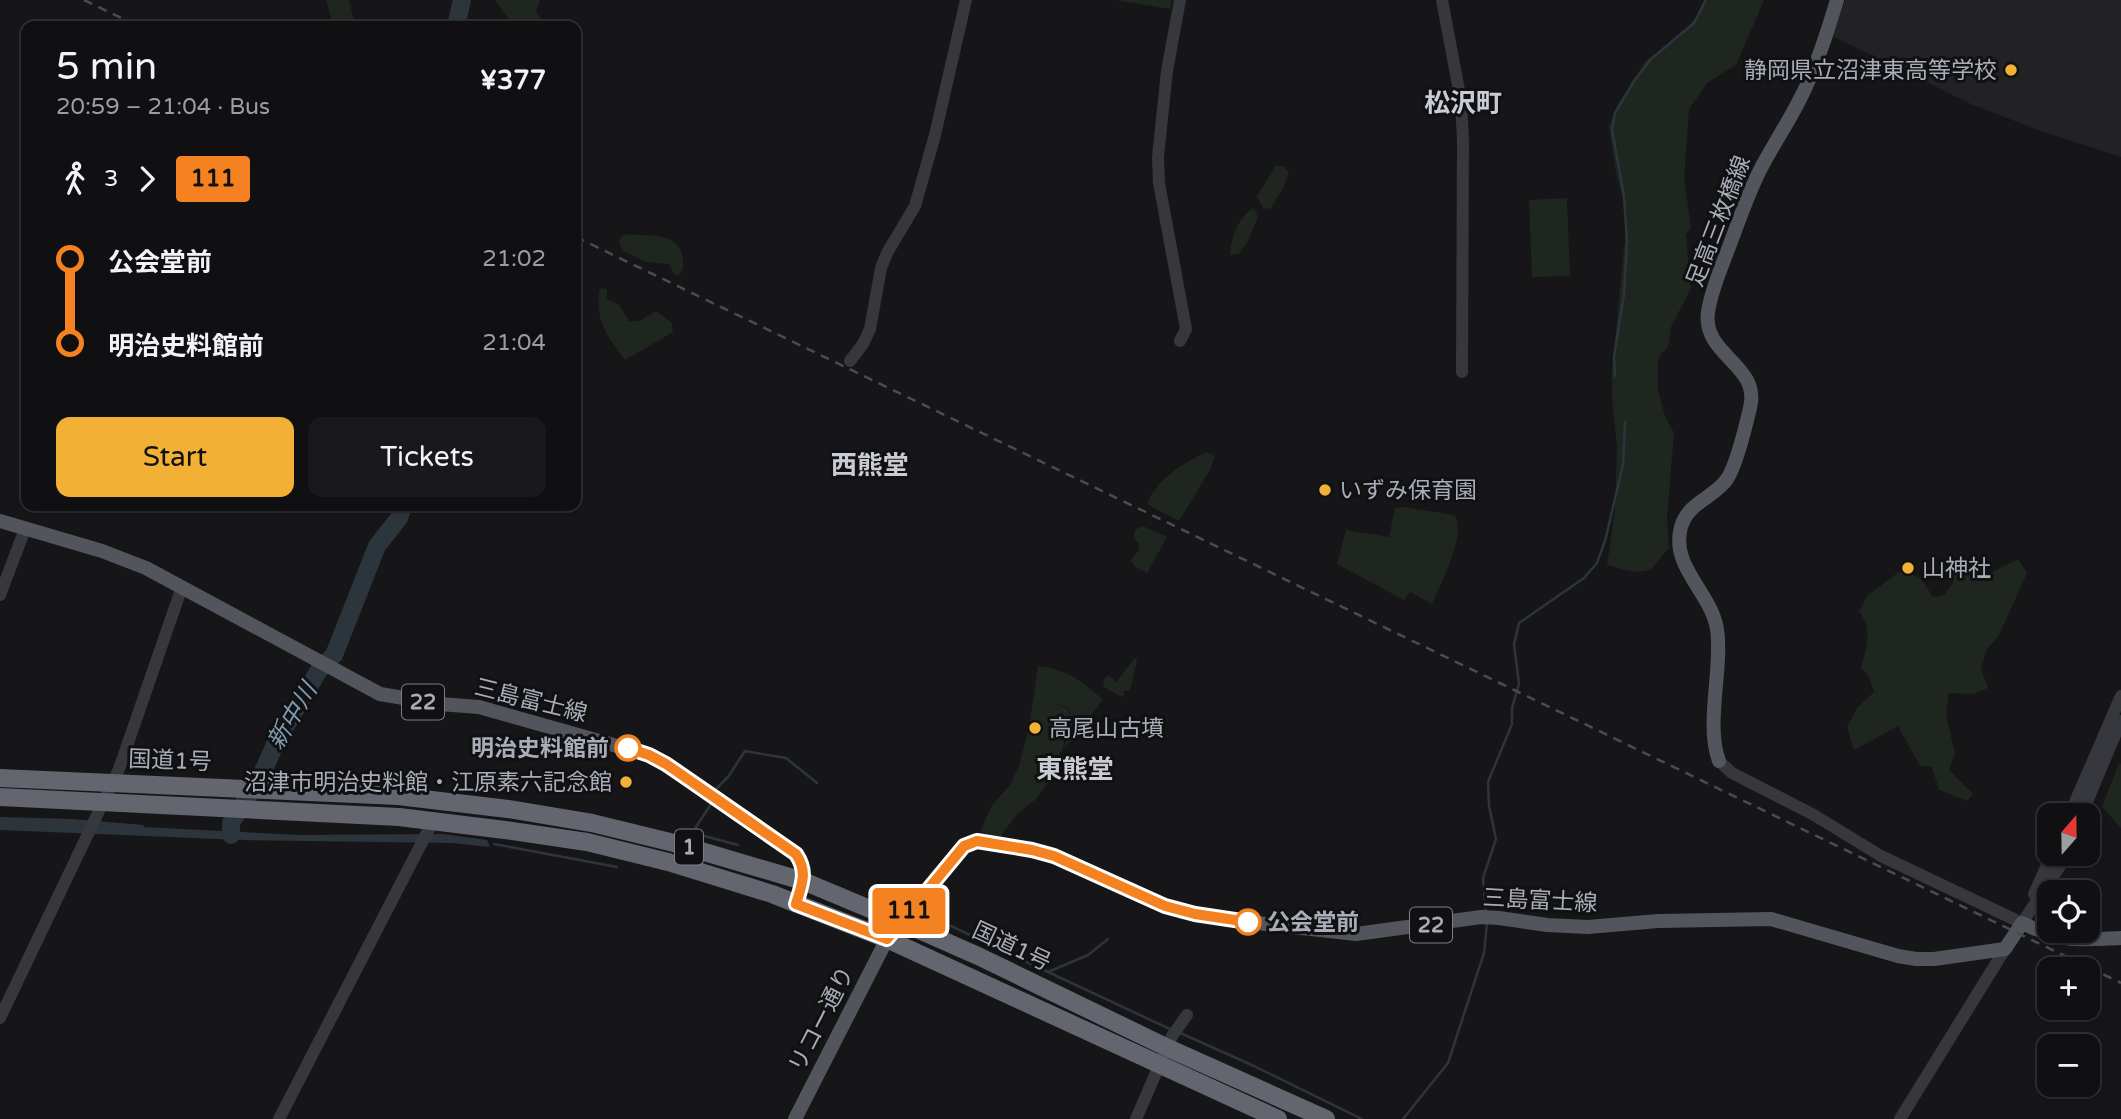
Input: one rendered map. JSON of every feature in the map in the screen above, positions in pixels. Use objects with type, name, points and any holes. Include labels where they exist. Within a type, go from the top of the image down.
[{"type":"highway","name":"国道1号","points":[[0,778],[398,796],[508,809],[592,823],[662,840],[803,881],[978,956],[1278,1119]]},
{"type":"highway","name":"国道1号","points":[[0,797],[102,806],[399,817],[587,842],[668,862],[772,894],[887,939],[1164,1056],[1326,1119]]},
{"type":"main road","name":"足高三枚橋線","points":[[1719,761],[1714,740],[1717,628],[1706,600],[1684,564],[1679,549],[1679,537],[1685,517],[1698,501],[1719,488],[1729,477],[1752,398],[1747,378],[1712,339],[1707,322],[1718,277],[1748,196],[1801,98],[1837,0]]},
{"type":"main road","name":"三島富士線","points":[[0,521],[102,551],[146,569],[380,694],[439,704],[479,707],[649,755],[720,800],[796,854],[803,864],[803,881]]},
{"type":"main road","name":"三島富士線","points":[[887,939],[964,846],[977,841],[1054,856],[1154,902],[1180,910],[1244,922],[1326,932],[1356,933],[1481,918],[1588,927],[1658,921],[1760,919],[1785,922],[1898,956],[1934,959],[2005,949]]},
{"type":"main road","points":[[796,904],[803,881]]},
{"type":"main road","points":[[2005,949],[2022,923],[2067,940],[2121,938]]},
{"type":"main road","name":"リコー通り","points":[[795,1119],[887,939]]},
{"type":"street","points":[[850,361],[870,329],[881,268],[887,253],[915,206],[935,135],[966,0]]},
{"type":"street","points":[[1180,0],[1167,71],[1158,157],[1158,183],[1186,329],[1180,341]]},
{"type":"street","points":[[1442,0],[1461,102],[1462,372]]},
{"type":"street","points":[[0,595],[25,529]]},
{"type":"street","points":[[0,1018],[113,782],[182,587]]},
{"type":"street","points":[[2075,803],[2121,696]]},
{"type":"street","points":[[2086,803],[2121,721]]},
{"type":"street","points":[[1719,761],[1740,778],[1814,815],[1881,856],[2022,923]]},
{"type":"street","points":[[279,1119],[433,823]]},
{"type":"street","points":[[2022,923],[2047,866]]},
{"type":"street","points":[[2022,923],[2060,866]]},
{"type":"street","points":[[1900,1119],[2005,949]]},
{"type":"street","points":[[1136,1119],[1172,1036],[1187,1015]]},
{"type":"shaded area","points":[[326,0],[349,0],[354,21],[332,21]]},
{"type":"shaded area","points":[[495,0],[540,0],[536,11],[541,21],[510,21]]},
{"type":"shaded area","points":[[1115,0],[1172,0],[1170,9]]},
{"type":"shaded area","points":[[1704,0],[1764,0],[1736,65],[1707,83],[1689,109],[1684,178],[1691,227],[1686,235],[1691,288],[1671,327],[1668,347],[1660,355],[1658,362],[1658,390],[1665,416],[1674,433],[1667,519],[1669,549],[1648,570],[1630,571],[1607,565],[1615,510],[1617,447],[1612,371],[1625,238],[1625,207],[1616,173],[1609,126],[1646,60],[1679,38],[1696,17]]},
{"type":"shaded area","name":"静岡県立沼津東高等学校","points":[[1845,0],[2121,0],[2121,157],[2035,129],[1971,104],[1832,36]]},
{"type":"shaded area","points":[[1275,166],[1283,166],[1289,172],[1271,208],[1264,209],[1257,197]]},
{"type":"shaded area","points":[[1567,198],[1570,276],[1532,277],[1529,200]]},
{"type":"shaded area","points":[[1254,208],[1258,217],[1247,243],[1239,254],[1230,255],[1236,228]]},
{"type":"shaded area","points":[[622,236],[660,236],[673,242],[683,257],[680,275],[674,274],[669,264],[646,262],[623,251],[619,242]]},
{"type":"shaded area","points":[[600,288],[607,289],[607,299],[619,305],[629,321],[639,321],[656,311],[672,323],[673,332],[625,360],[604,327],[599,309]]},
{"type":"shaded area","points":[[1207,452],[1215,456],[1210,470],[1179,521],[1147,504],[1164,480],[1189,461]]},
{"type":"shaded area","points":[[1395,508],[1455,515],[1458,524],[1455,547],[1432,604],[1410,592],[1404,600],[1337,564],[1346,530],[1389,537]]},
{"type":"shaded area","points":[[1143,526],[1167,537],[1147,573],[1134,566],[1131,560],[1138,551],[1139,544],[1134,538],[1135,530]]},
{"type":"shaded area","points":[[2018,559],[2027,573],[1998,637],[1987,649],[1981,669],[1988,688],[1973,694],[1949,693],[1946,714],[1955,754],[1949,770],[1973,794],[1967,801],[1939,790],[1932,767],[1920,766],[1898,726],[1854,750],[1847,727],[1857,708],[1874,692],[1868,675],[1861,668],[1867,632],[1859,611],[1868,595],[1903,569],[1922,580],[1933,597],[1944,595],[1953,583],[1953,572],[1988,574]]},
{"type":"shaded area","points":[[1135,658],[1137,661],[1130,691],[1123,691],[1125,695],[1121,697],[1104,687],[1103,680],[1109,675],[1116,682]]},
{"type":"shaded area","points":[[1038,666],[1074,677],[1103,700],[1065,748],[1070,712],[1068,707],[1052,703],[1067,708],[1069,712],[1063,749],[1054,761],[1061,767],[1035,800],[1017,814],[998,840],[981,829],[992,805],[1010,785],[1019,766],[1029,727]]},
{"type":"shaded area","points":[[2119,763],[2121,764],[2121,828],[2102,807]]},
{"type":"shaded area","points":[[0,817],[71,819],[144,827],[300,835],[443,834],[487,840],[490,847],[452,843],[242,840],[0,830]]},
{"type":"waterway","name":"新中川","points":[[457,21],[462,0]]},
{"type":"waterway","points":[[1615,376],[1614,357],[1624,294],[1627,242],[1624,196],[1612,130],[1615,113],[1651,59],[1694,23],[1706,0]]},
{"type":"waterway","points":[[1486,913],[1483,878],[1496,839],[1489,806],[1488,782],[1512,724],[1512,708],[1519,684],[1514,644],[1519,623],[1584,578],[1597,563],[1623,465],[1625,422]]},
{"type":"waterway","name":"新中川","points":[[231,835],[231,823],[262,774],[276,742],[319,670],[334,655],[377,546],[401,511]]},
{"type":"waterway","points":[[714,791],[728,777],[745,751],[786,758],[817,783]]},
{"type":"waterway","points":[[713,801],[696,827],[697,834],[738,845]]},
{"type":"waterway","points":[[494,844],[617,867]]},
{"type":"waterway","points":[[1403,1119],[1448,1063],[1484,953],[1487,923]]},
{"type":"waterway","points":[[951,926],[1048,972],[1088,955],[1108,939]]},
{"type":"waterway","points":[[1048,972],[1172,1030]]},
{"type":"waterway","points":[[1178,1032],[1362,1119]]},
{"type":"railway","points":[[84,0],[128,21]]},
{"type":"railway","points":[[581,239],[2121,983]]},
{"type":"bus line","name":"111","points":[[628,748],[666,764],[796,854],[803,864],[803,881],[796,904],[887,939],[964,846],[977,841],[1054,856],[1165,906],[1195,914],[1248,922]]},
{"type":"place","name":"静岡県立沼津東高等学校","points":[[2011,70]]},
{"type":"place","name":"いずみ保育園","points":[[1325,490]]},
{"type":"place","name":"山神社","points":[[1908,568]]},
{"type":"place","name":"高尾山古墳","points":[[1035,728]]},
{"type":"place","name":"明治史料館前","points":[[628,748]]},
{"type":"place","name":"沼津市明治史料館・江原素六記念館","points":[[626,782]]},
{"type":"place","name":"公会堂前","points":[[1248,922]]},
{"type":"district","name":"松沢町","points":[[1463,103]]},
{"type":"district","name":"西熊堂","points":[[870,465]]},
{"type":"district","name":"東熊堂","points":[[1075,769]]}]
